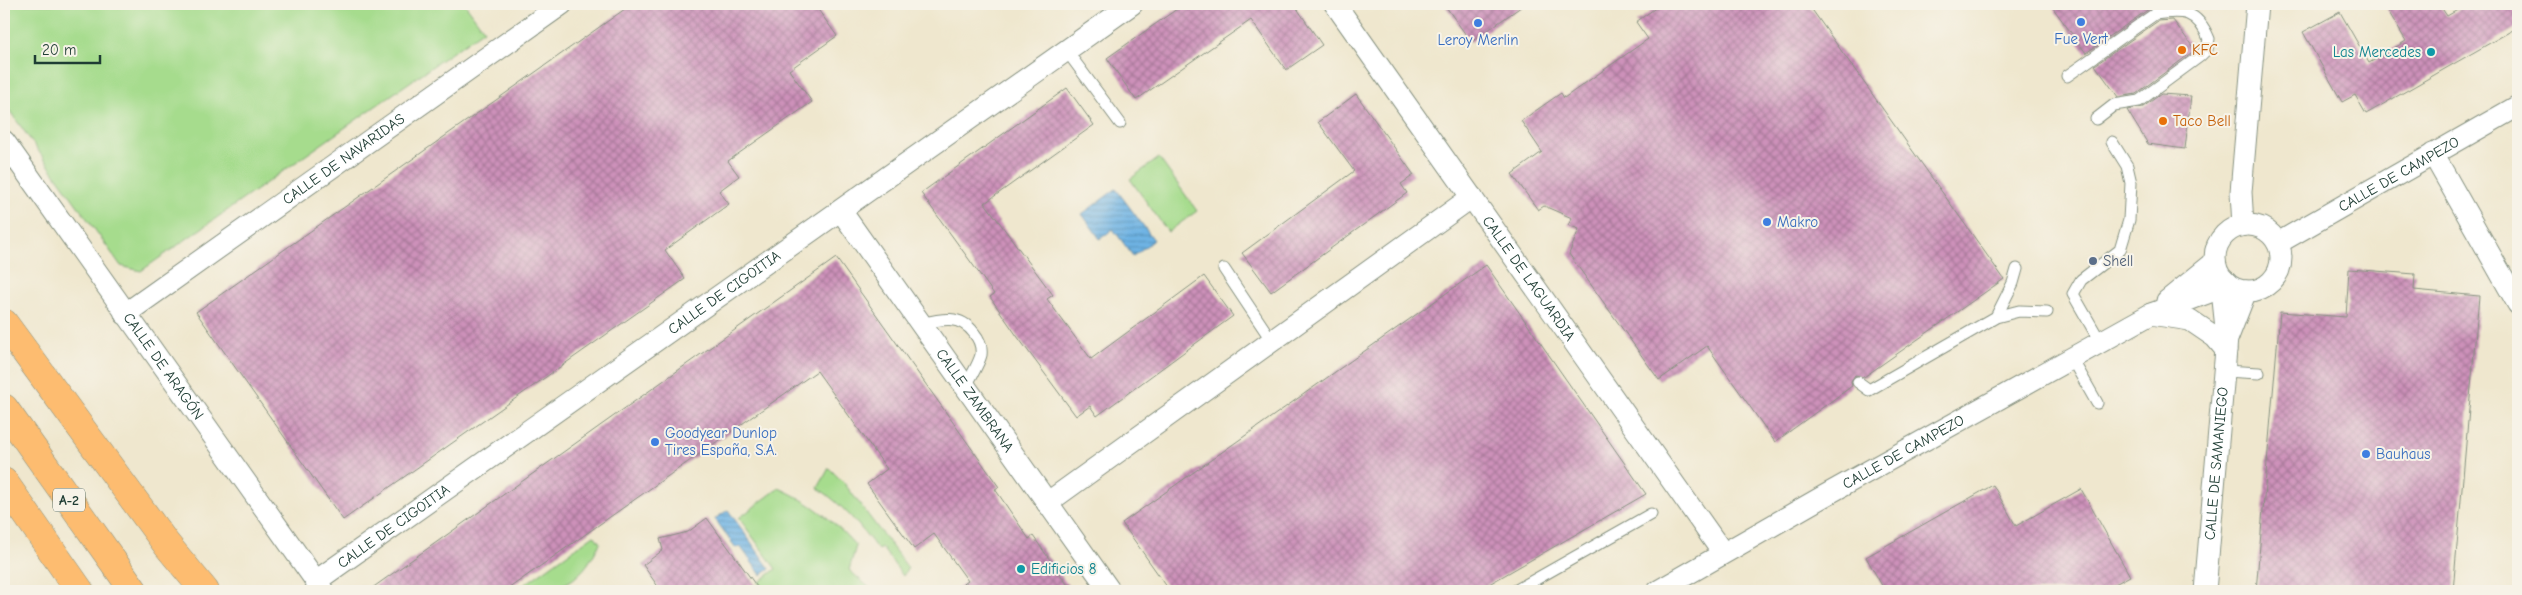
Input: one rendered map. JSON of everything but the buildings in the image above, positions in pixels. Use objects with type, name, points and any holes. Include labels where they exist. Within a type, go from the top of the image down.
[{"type":"highway","points":[[4,323],[167,545],[204,591]]},
{"type":"highway","points":[[4,341],[188,591]]},
{"type":"highway","name":"A-2","points":[[4,408],[134,591]]},
{"type":"highway","points":[[4,482],[80,591]]},
{"type":"street","name":"CALLE DE NAVARIDAS","points":[[125,314],[562,4]]},
{"type":"street","name":"CALLE DE CIGOITIA","points":[[319,586],[1132,4]]},
{"type":"street","name":"CALLE DE LAGUARDIA","points":[[1335,4],[1723,553]]},
{"type":"street","points":[[2243,224],[2241,192],[2257,4]]},
{"type":"street","name":"CALLE DE CAMPEZO","points":[[2278,243],[2518,106]]},
{"type":"street","name":"CALLE DE ARAGÓN","points":[[4,141],[319,586]]},
{"type":"street","points":[[2433,154],[2518,304]]},
{"type":"street","points":[[1047,503],[1472,197]]},
{"type":"street","name":"CALLE ZAMBRANA","points":[[841,211],[1110,591]]},
{"type":"street","points":[[2243,224],[2254,225],[2266,229],[2278,243],[2281,254],[2278,272],[2270,282],[2257,290],[2246,291],[2222,275],[2215,253],[2220,240],[2229,230],[2243,224]]},
{"type":"street","name":"CALLE DE CAMPEZO","points":[[1658,591],[2222,275]]},
{"type":"street","name":"CALLE DE SAMANIEGO","points":[[2205,591],[2226,353],[2222,275]]},
{"type":"street","name":"CALLE DE SAMANIEGO","points":[[2226,353],[2246,291]]},
{"type":"street","points":[[2151,314],[2190,320],[2215,338],[2226,353]]},
{"type":"lane","points":[[2067,76],[2170,4]]},
{"type":"lane","points":[[2096,119],[2114,105],[2139,101],[2207,49],[2209,39],[2197,19],[2188,13],[2155,14]]},
{"type":"lane","points":[[1066,50],[1120,123]]},
{"type":"lane","points":[[2101,343],[2073,294],[2081,280],[2120,250],[2129,220],[2131,183],[2127,166],[2112,142]]},
{"type":"lane","points":[[1224,269],[1272,341]]},
{"type":"lane","points":[[1996,318],[2013,283],[2017,269]]},
{"type":"lane","points":[[1858,382],[1868,390],[1996,318],[2018,311],[2047,312]]},
{"type":"lane","points":[[920,324],[946,318],[960,320],[971,328],[980,341],[981,354],[966,387]]},
{"type":"lane","points":[[2226,353],[2259,373]]},
{"type":"lane","points":[[2072,359],[2097,403]]},
{"type":"lane","points":[[1516,591],[1531,587],[1651,514]]},
{"type":"green space","points":[[4,4],[465,4],[484,30],[141,271],[121,266],[4,103]]},
{"type":"green space","points":[[1159,158],[1197,211],[1168,232],[1130,179]]},
{"type":"green space","points":[[829,468],[844,483],[908,568],[903,576],[882,548],[878,550],[851,517],[818,488]]},
{"type":"green space","points":[[779,488],[821,512],[856,546],[849,570],[873,591],[764,591],[758,583],[776,569],[739,518]]},
{"type":"green space","points":[[594,535],[600,543],[594,555],[579,574],[571,580],[562,585],[551,587],[524,585]]},
{"type":"water","points":[[1116,189],[1154,240],[1133,256],[1113,229],[1100,239],[1082,214]]},
{"type":"water","points":[[728,510],[770,569],[761,575],[740,546],[736,548],[715,519]]},
{"type":"place","name":"Fue Vert","points":[[2081,22]]},
{"type":"place","name":"Leroy Merlin","points":[[1478,23]]},
{"type":"place","name":"KFC","points":[[2182,50]]},
{"type":"place","name":"Las Mercedes","points":[[2431,52]]},
{"type":"place","name":"Taco Bell","points":[[2163,121]]},
{"type":"place","name":"Makro","points":[[1767,222]]},
{"type":"place","name":"Shell","points":[[2093,261]]},
{"type":"place","name":"Goodyear Dunlop Tires España, S.A.","points":[[655,442]]},
{"type":"place","name":"Bauhaus","points":[[2366,454]]},
{"type":"place","name":"Edificios 8","points":[[1021,569]]}]
